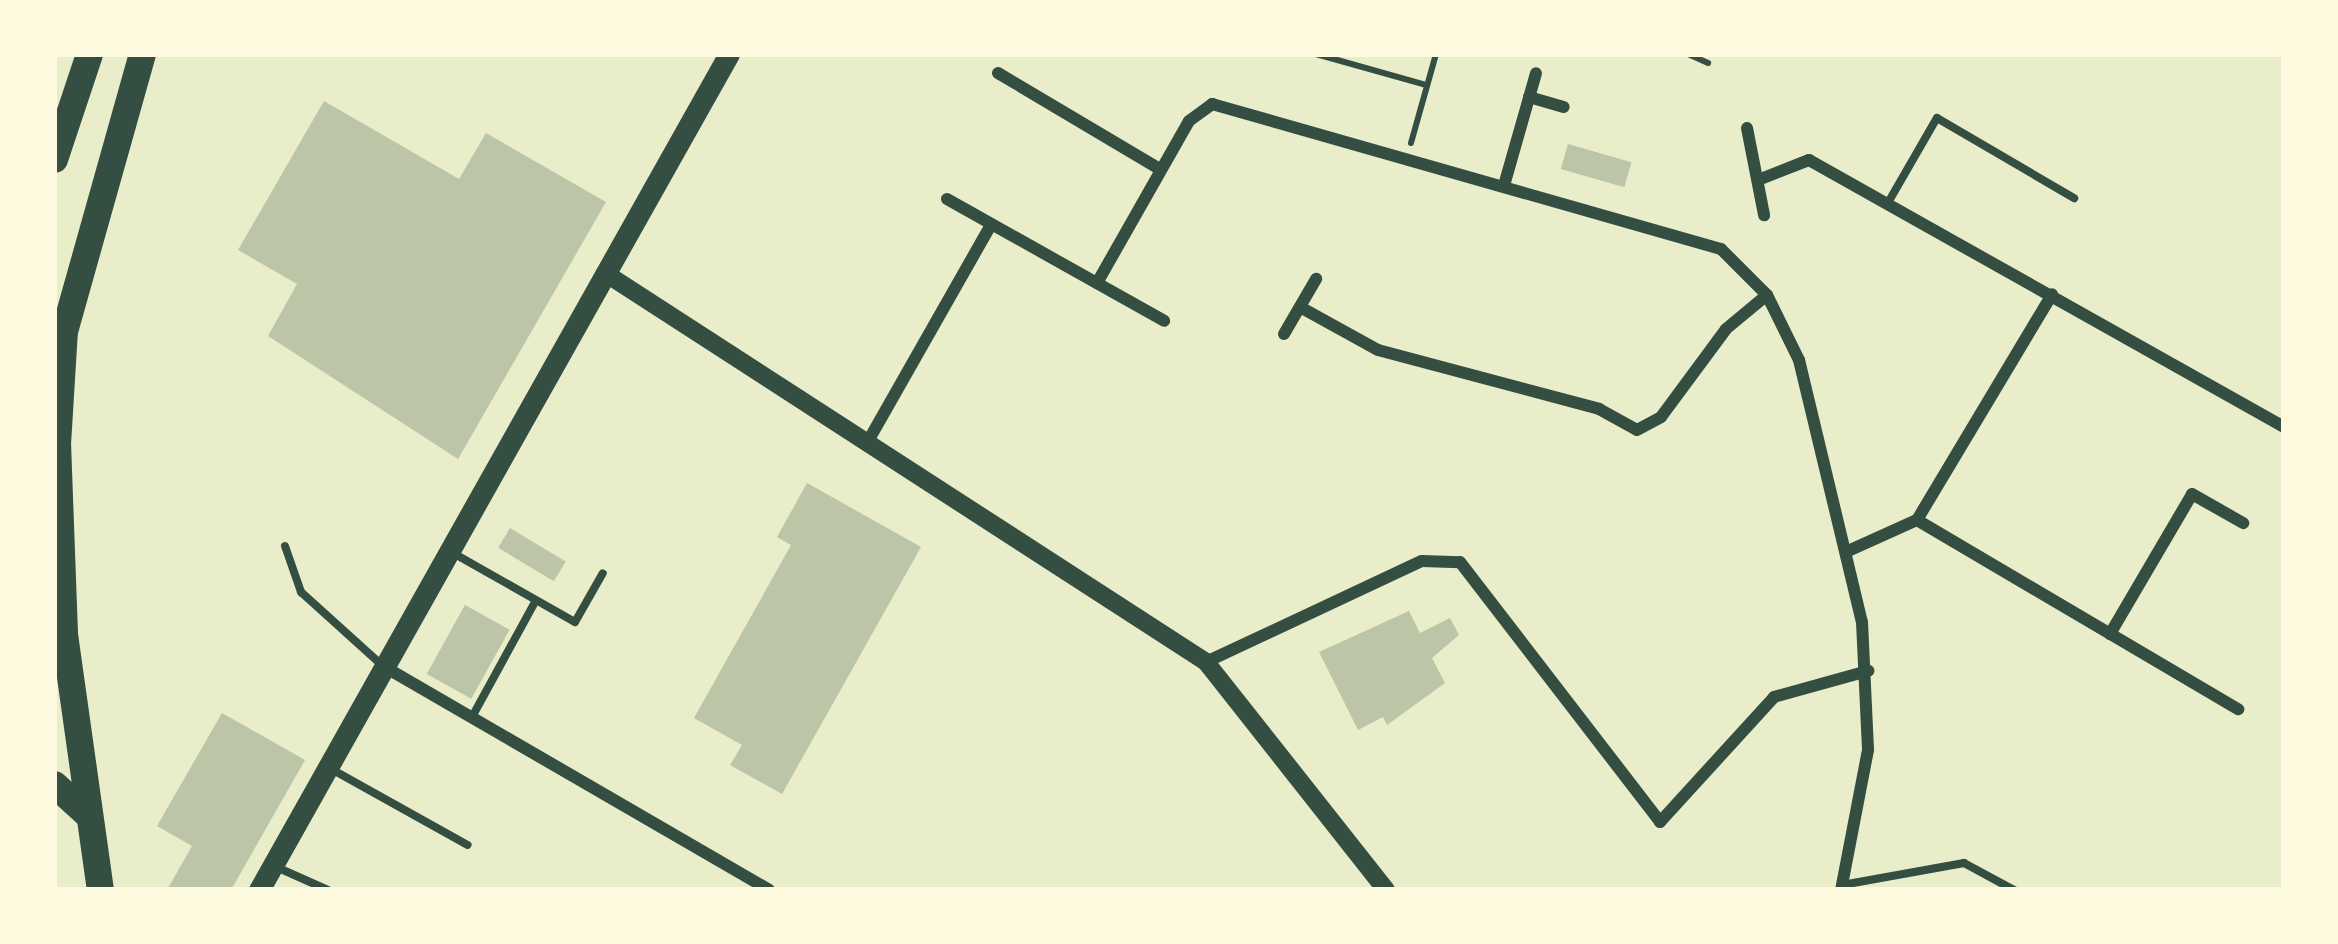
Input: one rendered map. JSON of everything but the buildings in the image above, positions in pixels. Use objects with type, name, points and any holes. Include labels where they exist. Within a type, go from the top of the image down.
[{"type":"highway","points":[[54,159],[89,54]]},
{"type":"highway","points":[[100,890],[59,626],[64,332],[142,54]]},
{"type":"highway","points":[[54,784],[86,813]]},
{"type":"main road","points":[[259,890],[729,54]]},
{"type":"street","points":[[998,73],[1160,170]]},
{"type":"street","points":[[1505,182],[1536,73]]},
{"type":"street","points":[[1529,97],[1564,107]]},
{"type":"street","points":[[1097,283],[1160,170],[1211,104],[1702,238],[1767,295],[1799,360],[1848,551],[1868,671],[1868,750],[1842,888]]},
{"type":"street","points":[[1748,128],[1764,215]]},
{"type":"street","points":[[1758,180],[1809,160],[2284,427]]},
{"type":"street","points":[[947,199],[1164,321]]},
{"type":"street","points":[[871,436],[991,225]]},
{"type":"street","points":[[605,273],[871,436],[1207,662],[1386,890]]},
{"type":"street","points":[[1284,334],[1316,280]]},
{"type":"street","points":[[1848,551],[1917,520],[2052,294]]},
{"type":"street","points":[[1300,307],[1378,350],[1599,409],[1637,430],[1767,295]]},
{"type":"street","points":[[2110,634],[2192,494],[2243,523]]},
{"type":"street","points":[[1917,520],[2238,709]]},
{"type":"street","points":[[1207,662],[1444,558],[1481,579],[1533,669],[1660,822],[1774,698],[1868,671]]},
{"type":"street","points":[[383,666],[769,890]]},
{"type":"lane","points":[[1889,201],[1936,118],[2074,198]]},
{"type":"lane","points":[[54,386],[64,332]]},
{"type":"lane","points":[[285,546],[302,592],[383,666]]},
{"type":"lane","points":[[448,550],[575,622],[603,573]]},
{"type":"lane","points":[[472,717],[536,600]]},
{"type":"lane","points":[[327,766],[468,845]]},
{"type":"lane","points":[[1842,888],[1964,863],[2014,890]]},
{"type":"lane","points":[[272,865],[328,890]]},
{"type":"path","points":[[1316,54],[1426,85]]},
{"type":"path","points":[[1408,155],[1436,54]]},
{"type":"path","points":[[1688,54],[1708,63]]}]
